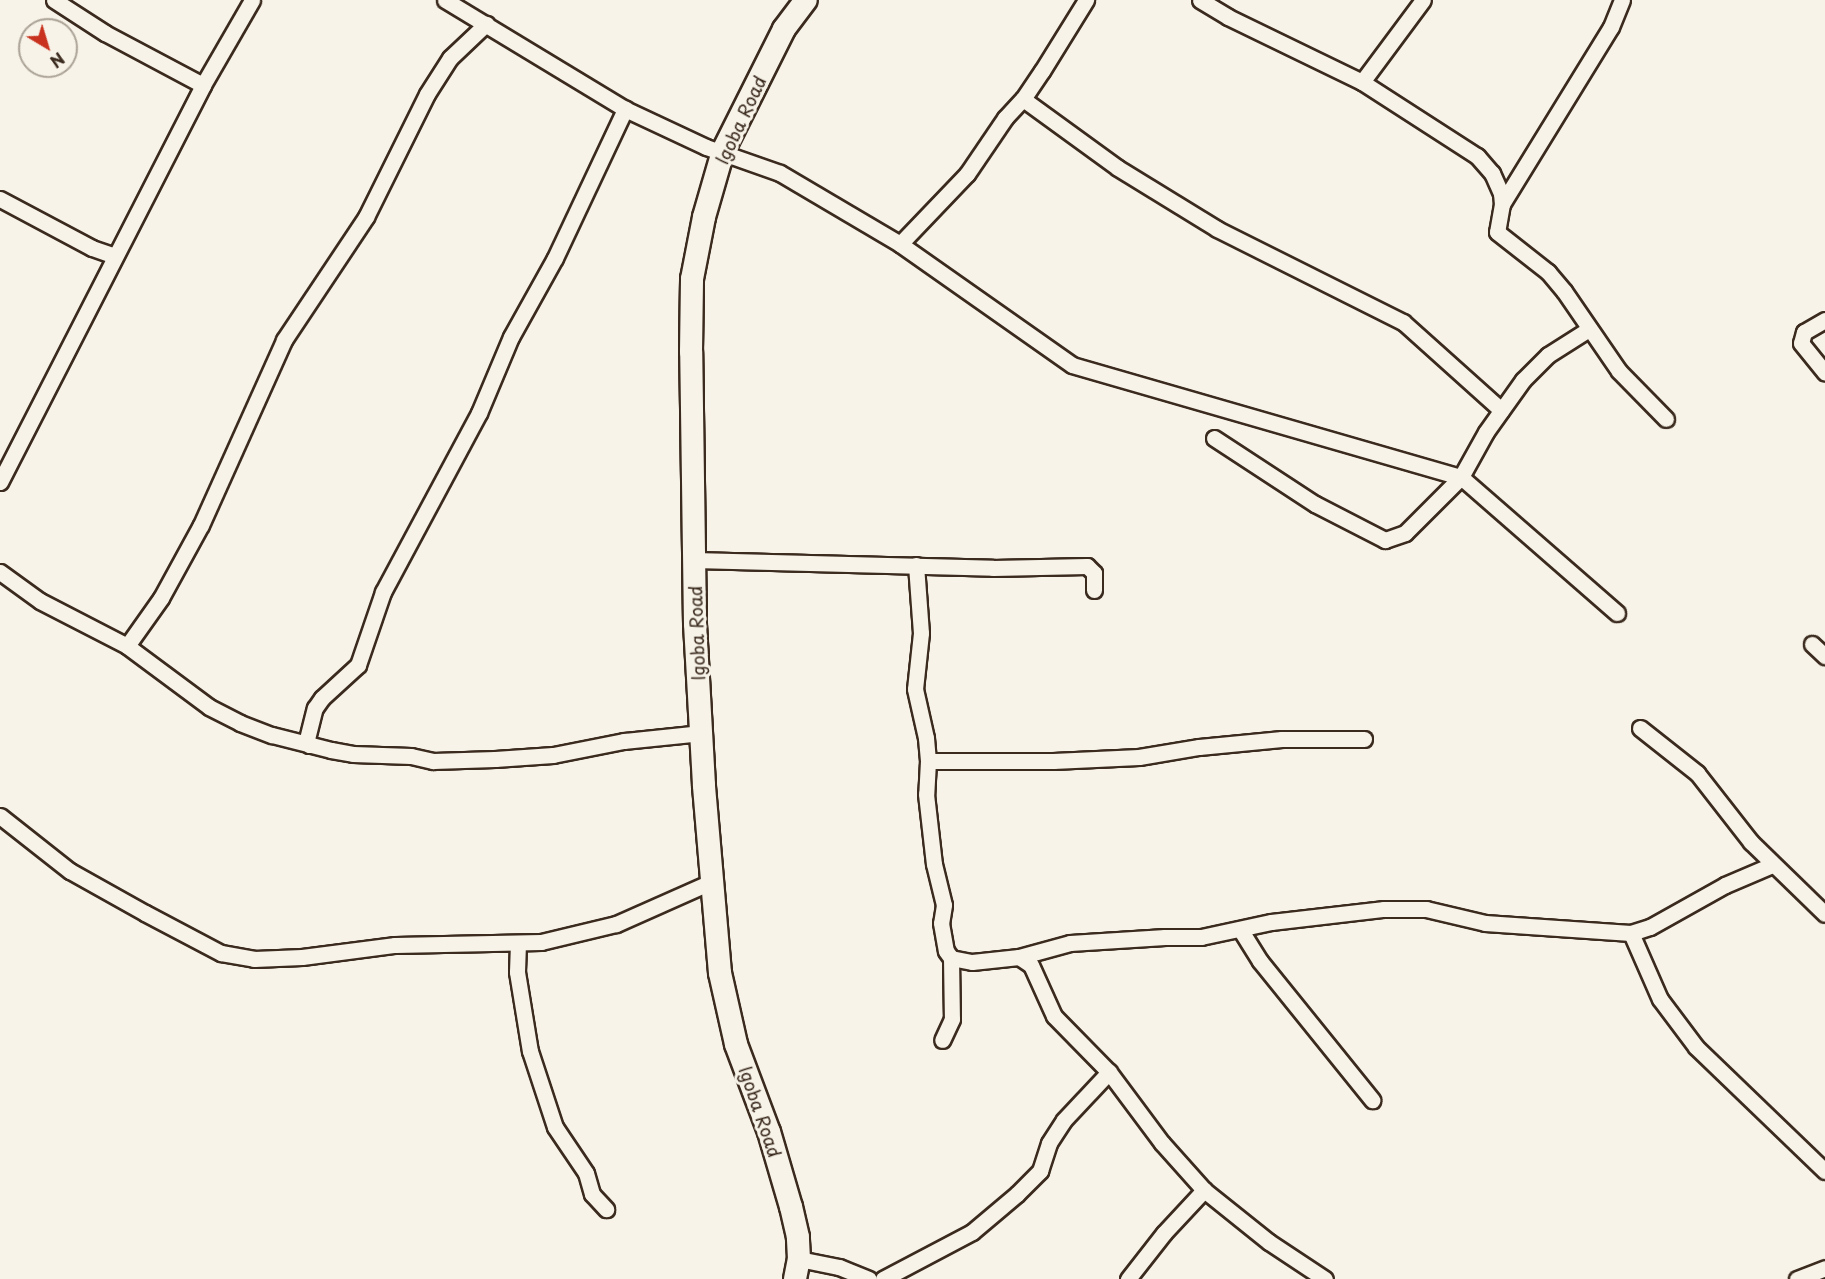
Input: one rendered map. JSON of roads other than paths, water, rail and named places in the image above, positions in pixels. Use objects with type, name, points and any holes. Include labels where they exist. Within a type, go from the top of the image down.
[{"type":"street","points":[[54,0],[105,33],[203,86]]},
{"type":"street","points":[[0,482],[203,86],[252,0]]},
{"type":"street","points":[[445,0],[626,109],[706,147],[780,173],[900,244],[1072,364],[1461,477],[1617,613]]},
{"type":"street","name":"Igoba Road","points":[[797,1269],[798,1238],[777,1160],[728,1013],[720,973],[704,785],[695,624],[692,279],[704,217],[723,152],[784,29],[806,0]]},
{"type":"street","points":[[900,244],[967,174],[1005,118],[1023,99],[1071,27],[1086,0]]},
{"type":"street","points":[[1200,0],[1228,18],[1362,82],[1477,156],[1492,173],[1501,193],[1502,204],[1497,232],[1548,272],[1635,389],[1666,419]]},
{"type":"street","points":[[1362,82],[1423,0]]},
{"type":"street","points":[[1502,204],[1611,27],[1622,0]]},
{"type":"street","points":[[127,646],[161,598],[201,525],[284,340],[366,217],[427,94],[450,58],[486,24]]},
{"type":"street","points":[[1023,99],[1118,168],[1217,229],[1403,322],[1501,410]]},
{"type":"street","points":[[309,745],[306,739],[315,708],[322,698],[358,665],[383,592],[479,413],[511,337],[540,287],[626,109]]},
{"type":"street","points":[[0,199],[92,248],[115,256]]},
{"type":"street","points":[[1825,320],[1804,332],[1801,343],[1825,373]]},
{"type":"street","points":[[1214,438],[1315,504],[1385,540],[1405,533],[1461,477],[1501,410],[1523,380],[1548,355],[1589,329]]},
{"type":"street","points":[[694,560],[993,568],[1087,566],[1094,573],[1095,590]]},
{"type":"street","points":[[916,565],[921,633],[915,689],[928,760],[926,794],[929,828],[944,905],[941,923],[943,938],[946,951],[951,958],[952,1019],[942,1040]]},
{"type":"street","points":[[0,572],[40,600],[127,646],[209,707],[240,723],[309,745],[353,754],[411,756],[433,761],[553,755],[624,741],[702,733]]},
{"type":"street","points":[[1812,644],[1825,656]]},
{"type":"street","points":[[1640,728],[1697,773],[1751,842],[1772,865],[1825,914]]},
{"type":"street","points":[[928,760],[1053,761],[1168,754],[1199,747],[1282,739],[1364,739]]},
{"type":"street","points":[[0,816],[70,871],[221,952],[254,959],[279,959],[395,945],[542,942],[616,924],[713,881]]},
{"type":"street","points":[[951,958],[972,962],[1019,957],[1070,943],[1201,937],[1271,922],[1384,909],[1426,909],[1485,923],[1631,933],[1650,927],[1725,885],[1772,865]]},
{"type":"street","points":[[1240,929],[1260,961],[1372,1100]]},
{"type":"street","points":[[1631,933],[1660,999],[1696,1047],[1825,1171]]},
{"type":"street","points":[[518,943],[517,972],[530,1051],[555,1127],[586,1173],[592,1194],[606,1209]]},
{"type":"street","points":[[1019,957],[1031,965],[1054,1016],[1109,1072],[1162,1143],[1204,1190],[1269,1242],[1325,1279]]},
{"type":"street","points":[[883,1279],[972,1232],[1017,1194],[1040,1171],[1049,1143],[1064,1120],[1109,1072]]},
{"type":"street","points":[[1128,1279],[1164,1233],[1204,1190]]},
{"type":"street","points":[[797,1269],[839,1267],[868,1279]]},
{"type":"street","points":[[1797,1279],[1825,1268]]}]
